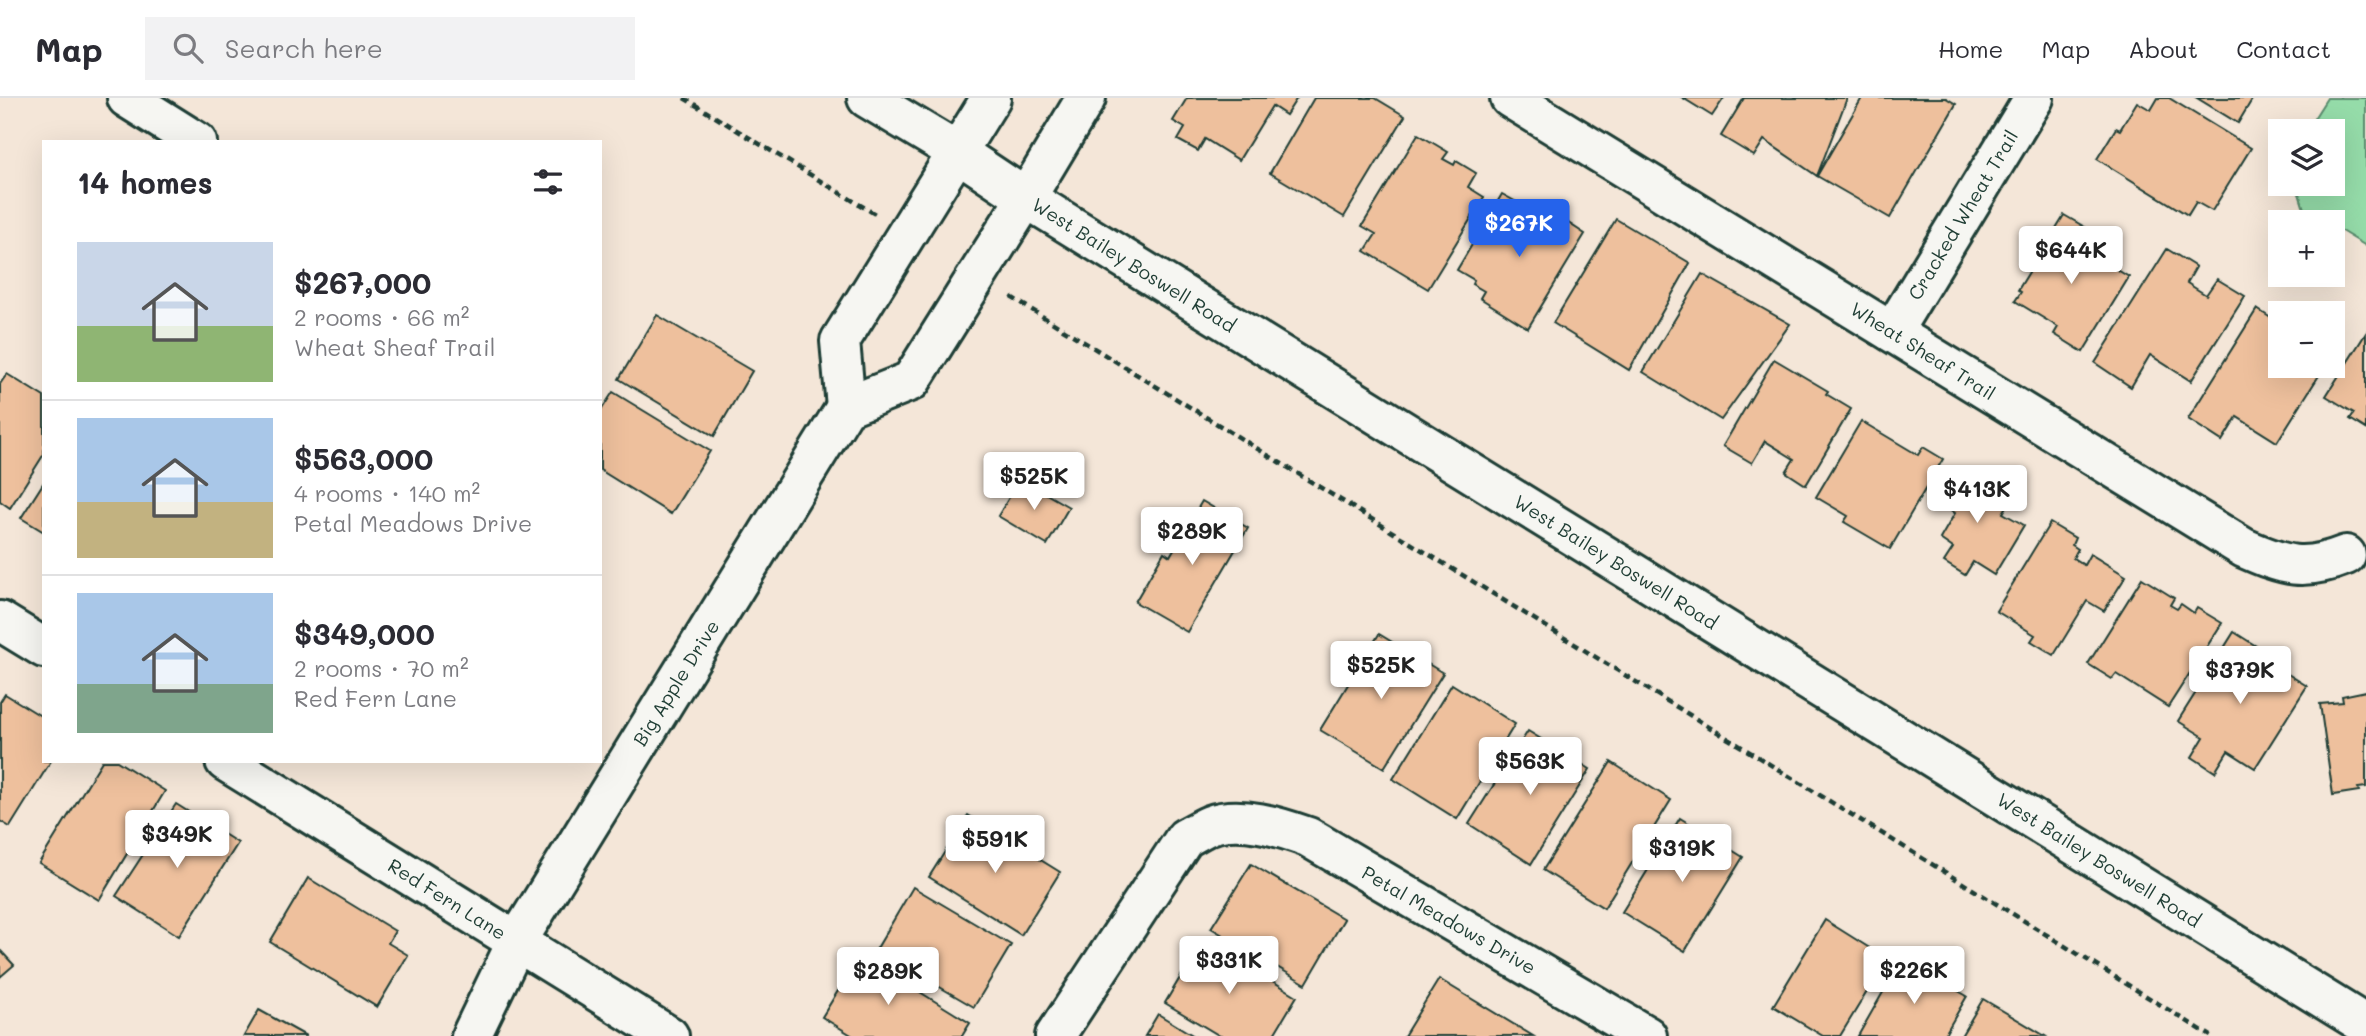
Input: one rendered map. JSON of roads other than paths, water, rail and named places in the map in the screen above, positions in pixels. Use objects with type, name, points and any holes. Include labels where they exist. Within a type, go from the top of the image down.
[{"type":"street","points":[[127,98],[194,140]]},
{"type":"street","name":"West Bailey Boswell Road","points":[[867,98],[2366,1025]]},
{"type":"street","points":[[991,98],[841,341],[846,407],[911,381],[1086,98]]},
{"type":"street","name":"Wheat Sheaf Trail","points":[[1510,98],[2244,548],[2269,559],[2298,566],[2324,564],[2346,555]]},
{"type":"street","name":"Cracked Wheat Trail","points":[[1892,332],[2034,98]]},
{"type":"street","name":"Big Apple Drive","points":[[471,1036],[516,943],[846,407]]},
{"type":"street","points":[[0,621],[42,647]]},
{"type":"street","name":"Red Fern Lane","points":[[228,763],[669,1036]]},
{"type":"street","name":"Petal Meadows Drive","points":[[1055,1036],[1185,838],[1212,824],[1244,822],[1277,826],[1308,837],[1638,1034]]}]
